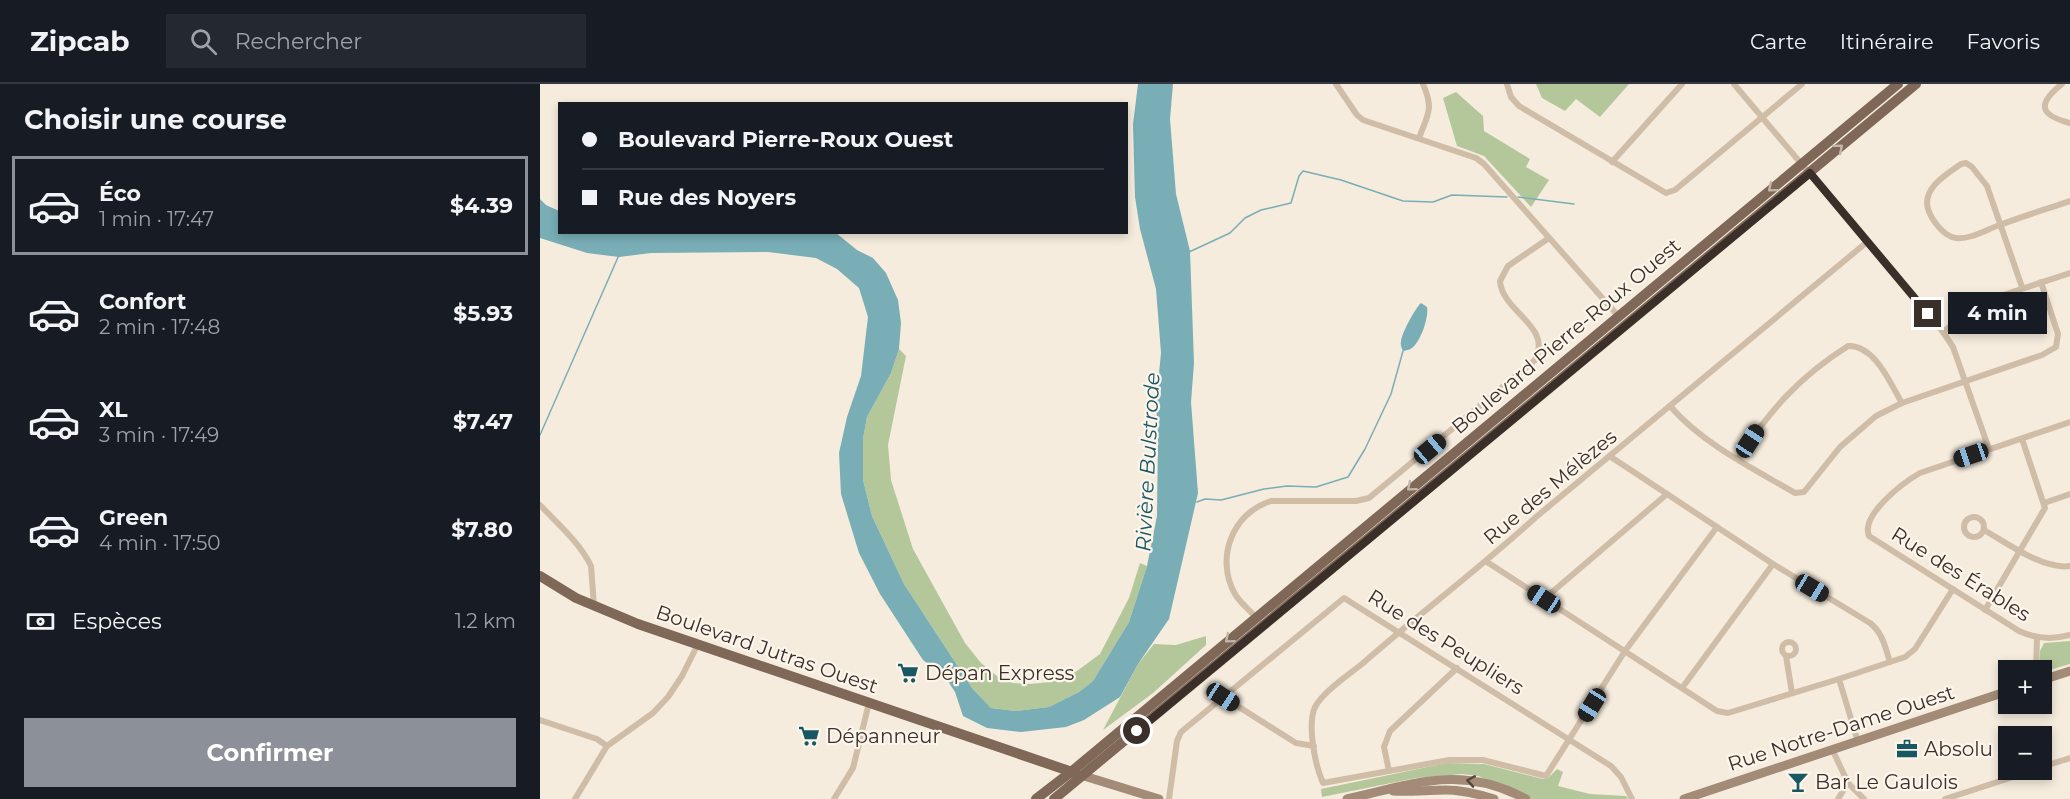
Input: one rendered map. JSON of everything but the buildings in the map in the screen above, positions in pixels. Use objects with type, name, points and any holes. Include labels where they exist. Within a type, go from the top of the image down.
[{"type":"main road","name":"Boulevard Pierre-Roux Ouest","points":[[1036,799],[1898,84]]},
{"type":"main road","name":"Boulevard Pierre-Roux Ouest","points":[[1054,799],[1916,84]]},
{"type":"main road","name":"Boulevard Jutras Ouest","points":[[540,576],[568,594],[638,624],[1084,776]]},
{"type":"street","points":[[1336,84],[1357,115],[1363,120],[1476,158],[1485,164],[1626,325]]},
{"type":"street","points":[[1419,138],[1430,109],[1430,101],[1423,84]]},
{"type":"street","points":[[1507,84],[1519,106],[1661,192],[1670,193],[1802,84]]},
{"type":"street","points":[[1612,162],[1682,84]]},
{"type":"street","points":[[1734,84],[1943,332],[1953,347],[1989,449],[2070,422]]},
{"type":"street","points":[[2062,84],[2046,98],[2044,105],[2051,118],[2070,123]]},
{"type":"street","points":[[2022,287],[2000,225],[1987,186],[1969,164],[1961,164],[1950,172],[1934,186],[1928,196],[1927,206],[1931,214],[1946,234],[1953,238],[1968,237],[2000,225],[2070,201]]},
{"type":"street","points":[[1263,627],[1235,595],[1227,565],[1233,532],[1241,519],[1258,506],[1271,501],[1356,501],[1369,498],[1535,360],[1538,349],[1537,333],[1503,294],[1500,281],[1504,272],[1514,261],[1549,238]]},
{"type":"street","name":"Rue des Mélèzes","points":[[1389,771],[1323,783],[1314,746],[1312,722],[1316,705],[1322,698],[1867,242]]},
{"type":"street","points":[[1943,332],[1974,307],[2022,287],[2070,273]]},
{"type":"street","points":[[1670,406],[1692,429],[1738,459],[1796,493],[1804,492],[1827,461],[1856,431],[1876,416],[1902,403],[2042,355],[2056,346],[2058,334],[2041,282]]},
{"type":"street","points":[[1738,459],[1761,423],[1777,404],[1848,346],[1863,349],[1872,357],[1902,403]]},
{"type":"street","points":[[1985,609],[2043,513],[2044,503],[2022,439]]},
{"type":"street","name":"Rue des Érables","points":[[1989,449],[1935,467],[1907,481],[1878,508],[1866,530],[1869,536],[2019,631],[2037,637],[2056,639],[2070,635]]},
{"type":"street","points":[[1611,457],[1773,564],[1878,628],[1890,662]]},
{"type":"street","points":[[1544,599],[1667,494]]},
{"type":"street","points":[[2044,503],[2070,494]]},
{"type":"street","points":[[540,505],[582,550],[589,561],[595,606]]},
{"type":"street","points":[[1457,668],[1390,731],[1384,747],[1389,771],[1449,760],[1468,759],[1495,762],[1546,776],[1625,651],[1717,527]]},
{"type":"street","points":[[1984,530],[2054,566],[2070,566]]},
{"type":"street","points":[[1487,562],[1722,712],[1839,680],[1905,657],[1915,649],[1953,589]]},
{"type":"street","points":[[1682,688],[1773,564]]},
{"type":"street","name":"Rue des Peupliers","points":[[1169,799],[1178,737],[1341,599],[1348,600],[1617,771],[1632,799]]},
{"type":"street","name":"Rue des Érables","points":[[2036,660],[2037,637]]},
{"type":"street","points":[[575,799],[608,746],[653,713],[668,697],[682,676],[698,644]]},
{"type":"street","points":[[1786,656],[1792,693]]},
{"type":"street","points":[[2052,677],[2070,671]]},
{"type":"street","points":[[1839,680],[1858,742]]},
{"type":"street","name":"Rue Notre-Dame Ouest","points":[[1684,799],[1998,694]]},
{"type":"street","points":[[1223,697],[1296,744],[1314,746]]},
{"type":"street","points":[[834,799],[853,768],[870,702]]},
{"type":"street","points":[[540,720],[597,739],[608,746]]},
{"type":"street","points":[[1833,751],[1848,783],[1864,799]]},
{"type":"street","points":[[2052,764],[2070,758]]},
{"type":"street","name":"Boulevard Jutras Ouest","points":[[1084,776],[1158,799]]},
{"type":"street","points":[[1347,799],[1408,783],[1464,779],[1495,785],[1526,799]]},
{"type":"street","points":[[1945,799],[2003,780]]},
{"type":"street","points":[[1838,799],[1848,783]]},
{"type":"street","points":[[1388,790],[1410,792],[1447,790],[1494,799]]},
{"type":"green space","points":[[1536,84],[1629,84],[1600,117],[1576,99],[1565,111],[1542,98]]},
{"type":"green space","points":[[1456,92],[1483,116],[1484,131],[1530,159],[1526,167],[1549,180],[1531,207],[1484,156],[1457,146],[1443,98]]},
{"type":"green space","points":[[899,349],[906,356],[888,445],[891,480],[913,549],[965,643],[981,663],[998,677],[1013,683],[1050,682],[1077,671],[1100,654],[1129,598],[1140,563],[1147,566],[1129,622],[1093,681],[1079,692],[1049,707],[1015,711],[991,708],[972,688],[904,584],[872,516],[863,480],[863,439],[867,417],[891,373]]},
{"type":"green space","points":[[1206,636],[1206,645],[1153,693],[1103,730],[1138,664],[1154,644],[1176,645]]},
{"type":"green space","points":[[2070,641],[2070,664],[2052,669],[2052,660],[2040,660],[2040,651],[2044,643]]},
{"type":"green space","points":[[1447,763],[1484,764],[1543,779],[1548,778],[1557,769],[1563,772],[1558,786],[1590,794],[1626,796],[1628,799],[1532,799],[1478,776],[1462,774],[1416,778],[1322,797],[1321,789]]},
{"type":"water","points":[[1138,84],[1173,84],[1170,119],[1176,194],[1190,251],[1194,363],[1191,402],[1198,493],[1169,619],[1138,664],[1120,697],[1084,720],[1066,727],[1021,732],[987,728],[963,716],[955,692],[944,675],[923,660],[880,594],[859,553],[841,494],[839,453],[847,417],[861,376],[868,317],[859,288],[837,269],[816,258],[768,252],[651,253],[619,257],[587,253],[540,238],[540,199],[546,205],[558,211],[558,234],[837,234],[857,250],[873,258],[886,273],[898,300],[901,323],[899,349],[891,373],[867,417],[863,439],[863,480],[872,516],[904,584],[972,688],[991,708],[1015,711],[1049,707],[1079,692],[1093,681],[1129,622],[1147,566],[1157,516],[1156,404],[1161,353],[1156,289],[1140,229],[1135,197],[1133,124]]},
{"type":"water","points":[[1421,303],[1427,307],[1424,329],[1415,345],[1403,351],[1401,343],[1403,333]]},
{"type":"waterway","points":[[1189,252],[1230,233],[1245,218],[1261,210],[1291,203],[1299,176],[1303,171],[1341,180],[1403,201],[1433,202],[1452,195],[1507,197]]},
{"type":"waterway","points":[[1518,197],[1574,204]]},
{"type":"waterway","points":[[540,435],[619,255]]},
{"type":"waterway","points":[[1197,502],[1205,499],[1221,500],[1264,489],[1287,486],[1316,487],[1348,477],[1365,449],[1391,394],[1403,351]]},
{"type":"place","name":"Dépan Express","points":[[908,673]]},
{"type":"place","name":"Dépanneur","points":[[809,736]]},
{"type":"place","name":"Absolu","points":[[1907,749]]},
{"type":"place","name":"Bar Le Gaulois","points":[[1798,782]]},
{"type":"route","points":[[1137,731],[1810,173],[1928,314]]},
{"type":"water label","name":"Rivière Bulstrode","points":[[1148,462]]}]
